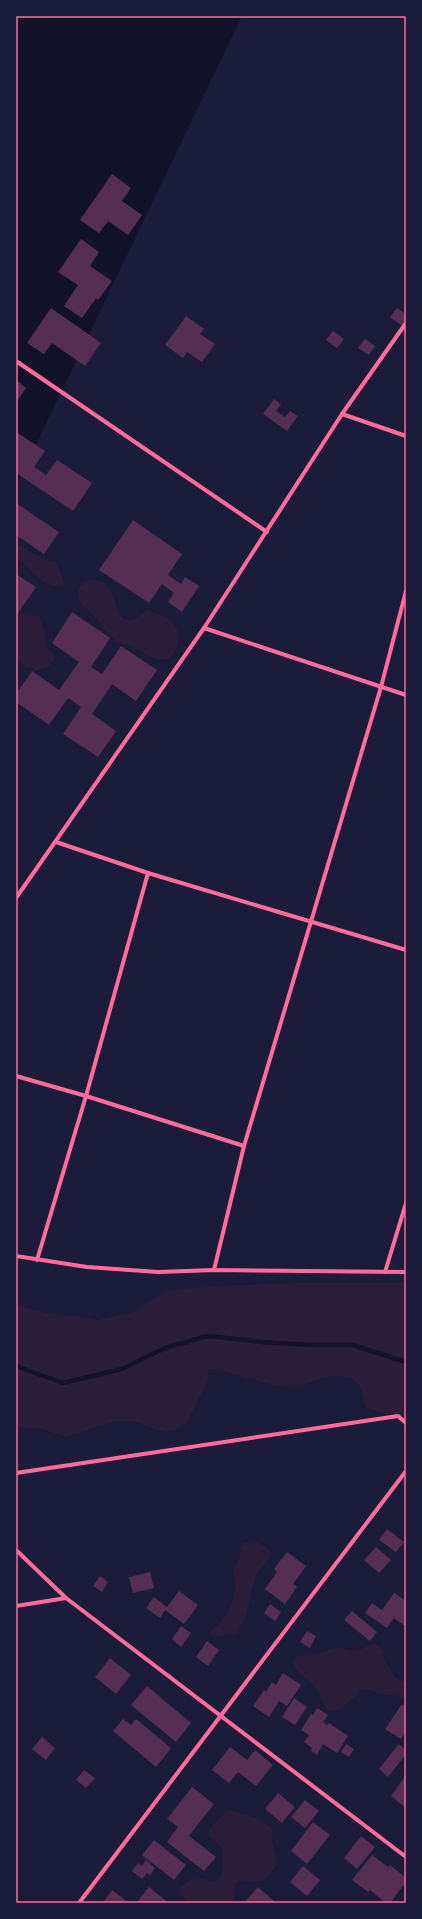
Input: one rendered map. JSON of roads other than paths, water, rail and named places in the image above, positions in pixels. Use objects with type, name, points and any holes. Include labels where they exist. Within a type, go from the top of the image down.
[{"type":"street","points":[[16,898],[204,628],[342,414],[406,323]]},
{"type":"street","points":[[16,361],[267,532]]},
{"type":"street","points":[[342,414],[406,436]]},
{"type":"street","points":[[214,1270],[244,1146],[381,687],[406,591]]},
{"type":"street","points":[[204,628],[406,695]]},
{"type":"street","points":[[56,842],[148,873],[406,950]]},
{"type":"street","points":[[37,1260],[86,1096],[148,873]]},
{"type":"street","points":[[16,1076],[86,1096],[244,1146]]},
{"type":"street","points":[[385,1272],[406,1203]]},
{"type":"street","points":[[16,1256],[87,1268],[158,1272],[214,1270],[406,1272]]},
{"type":"street","points":[[16,1473],[398,1416],[406,1423]]},
{"type":"street","points":[[79,1903],[222,1717],[406,1472]]},
{"type":"street","points":[[16,1550],[66,1598],[406,1857]]},
{"type":"street","points":[[16,1606],[66,1598]]},
{"type":"waterway","points":[[16,1366],[63,1383],[122,1369],[165,1348],[208,1336],[262,1342],[311,1345],[353,1345],[406,1362]]}]
